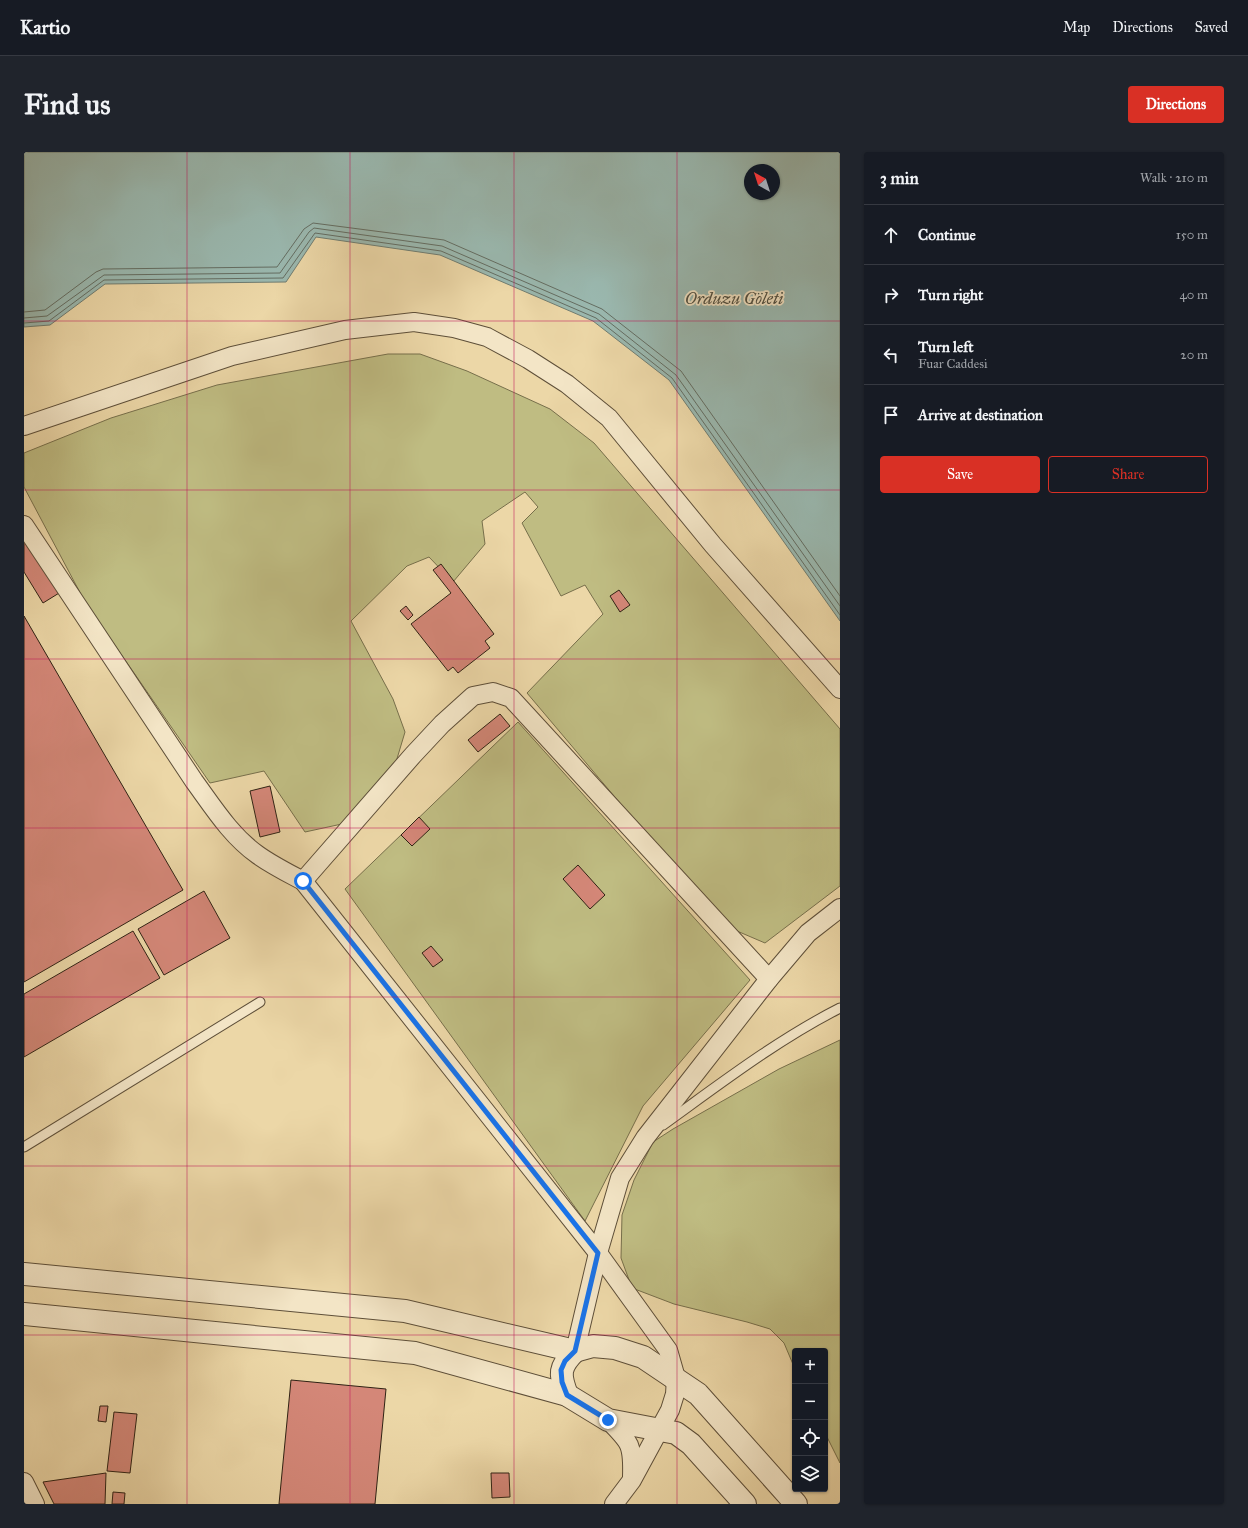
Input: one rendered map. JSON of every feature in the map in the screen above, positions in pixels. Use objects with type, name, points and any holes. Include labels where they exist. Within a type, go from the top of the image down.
[{"type":"street","points":[[24,426],[232,356],[345,330],[414,322],[454,328],[487,337],[528,359],[568,384],[609,418],[713,545],[840,689]]},
{"type":"street","points":[[24,525],[189,775],[221,818],[243,843],[258,855],[303,881],[598,1253],[668,1350],[676,1378],[675,1394],[660,1429],[632,1480],[614,1504]]},
{"type":"street","points":[[303,881],[442,724],[473,696],[493,692],[511,698],[769,979]]},
{"type":"street","points":[[567,1395],[562,1382],[561,1370],[565,1361],[575,1351],[598,1253],[620,1178],[645,1138],[769,979],[808,933],[840,908]]},
{"type":"street","points":[[24,1274],[405,1311],[575,1351],[594,1346],[615,1348],[643,1357],[698,1394],[796,1504]]},
{"type":"street","points":[[24,1314],[415,1353],[567,1395],[608,1420],[625,1437],[633,1452],[632,1480]]},
{"type":"street","points":[[608,1420],[676,1433],[691,1444],[745,1504]]},
{"type":"street","points":[[24,1482],[35,1504]]},
{"type":"lane","points":[[24,1147],[260,1002]]},
{"type":"lane","points":[[645,1138],[748,1064],[810,1023],[840,1008]]},
{"type":"shaded area","points":[[388,354],[420,354],[467,371],[550,409],[594,443],[840,729],[840,886],[765,943],[723,925],[527,693],[603,614],[585,585],[561,596],[522,523],[538,507],[525,492],[482,521],[485,544],[453,582],[429,557],[407,566],[351,621],[393,699],[405,732],[396,762],[351,822],[305,832],[264,771],[210,783],[85,602],[24,487],[24,453],[111,418],[217,385]]},
{"type":"shaded area","points":[[518,722],[750,980],[643,1106],[585,1221],[345,889]]},
{"type":"shaded area","points":[[840,1040],[840,1463],[828,1439],[828,1348],[792,1348],[792,1362],[784,1343],[770,1329],[674,1304],[632,1288],[621,1258],[622,1215],[634,1180],[653,1142],[673,1129],[779,1069]]},
{"type":"water","name":"Orduzu Göleti","points":[[24,152],[840,152],[840,621],[669,380],[593,321],[440,255],[316,237],[286,282],[105,284],[50,325],[24,327]]},
{"type":"building","points":[[31,538],[64,590],[43,603],[24,572],[24,542]]},
{"type":"building","points":[[441,564],[494,634],[485,641],[490,648],[458,673],[453,667],[448,671],[411,624],[451,593],[433,570]]},
{"type":"building","points":[[619,590],[630,605],[620,612],[610,596]]},
{"type":"building","points":[[406,606],[413,615],[408,620],[400,611]]},
{"type":"building","points":[[24,616],[183,890],[24,982]]},
{"type":"building","points":[[500,714],[510,726],[478,752],[468,740]]},
{"type":"building","points":[[270,786],[280,832],[260,837],[250,791]]},
{"type":"building","points":[[419,817],[430,829],[412,846],[401,835]]},
{"type":"building","points":[[578,865],[605,895],[590,909],[563,879]]},
{"type":"building","points":[[204,891],[230,938],[164,975],[138,929]]},
{"type":"building","points":[[133,931],[160,978],[24,1057],[24,994]]},
{"type":"building","points":[[431,946],[443,960],[433,967],[422,953]]},
{"type":"building","points":[[291,1380],[386,1389],[375,1504],[279,1504]]},
{"type":"building","points":[[100,1406],[108,1406],[106,1422],[98,1421]]},
{"type":"building","points":[[114,1412],[137,1414],[130,1473],[107,1471]]},
{"type":"building","points":[[106,1473],[105,1504],[54,1504],[43,1482]]},
{"type":"building","points":[[491,1473],[509,1473],[510,1497],[492,1498]]},
{"type":"building","points":[[113,1492],[125,1493],[124,1504],[112,1504]]},
{"type":"route","points":[[303,881],[598,1253],[575,1351],[565,1361],[561,1370],[562,1382],[567,1395],[608,1420]]}]
